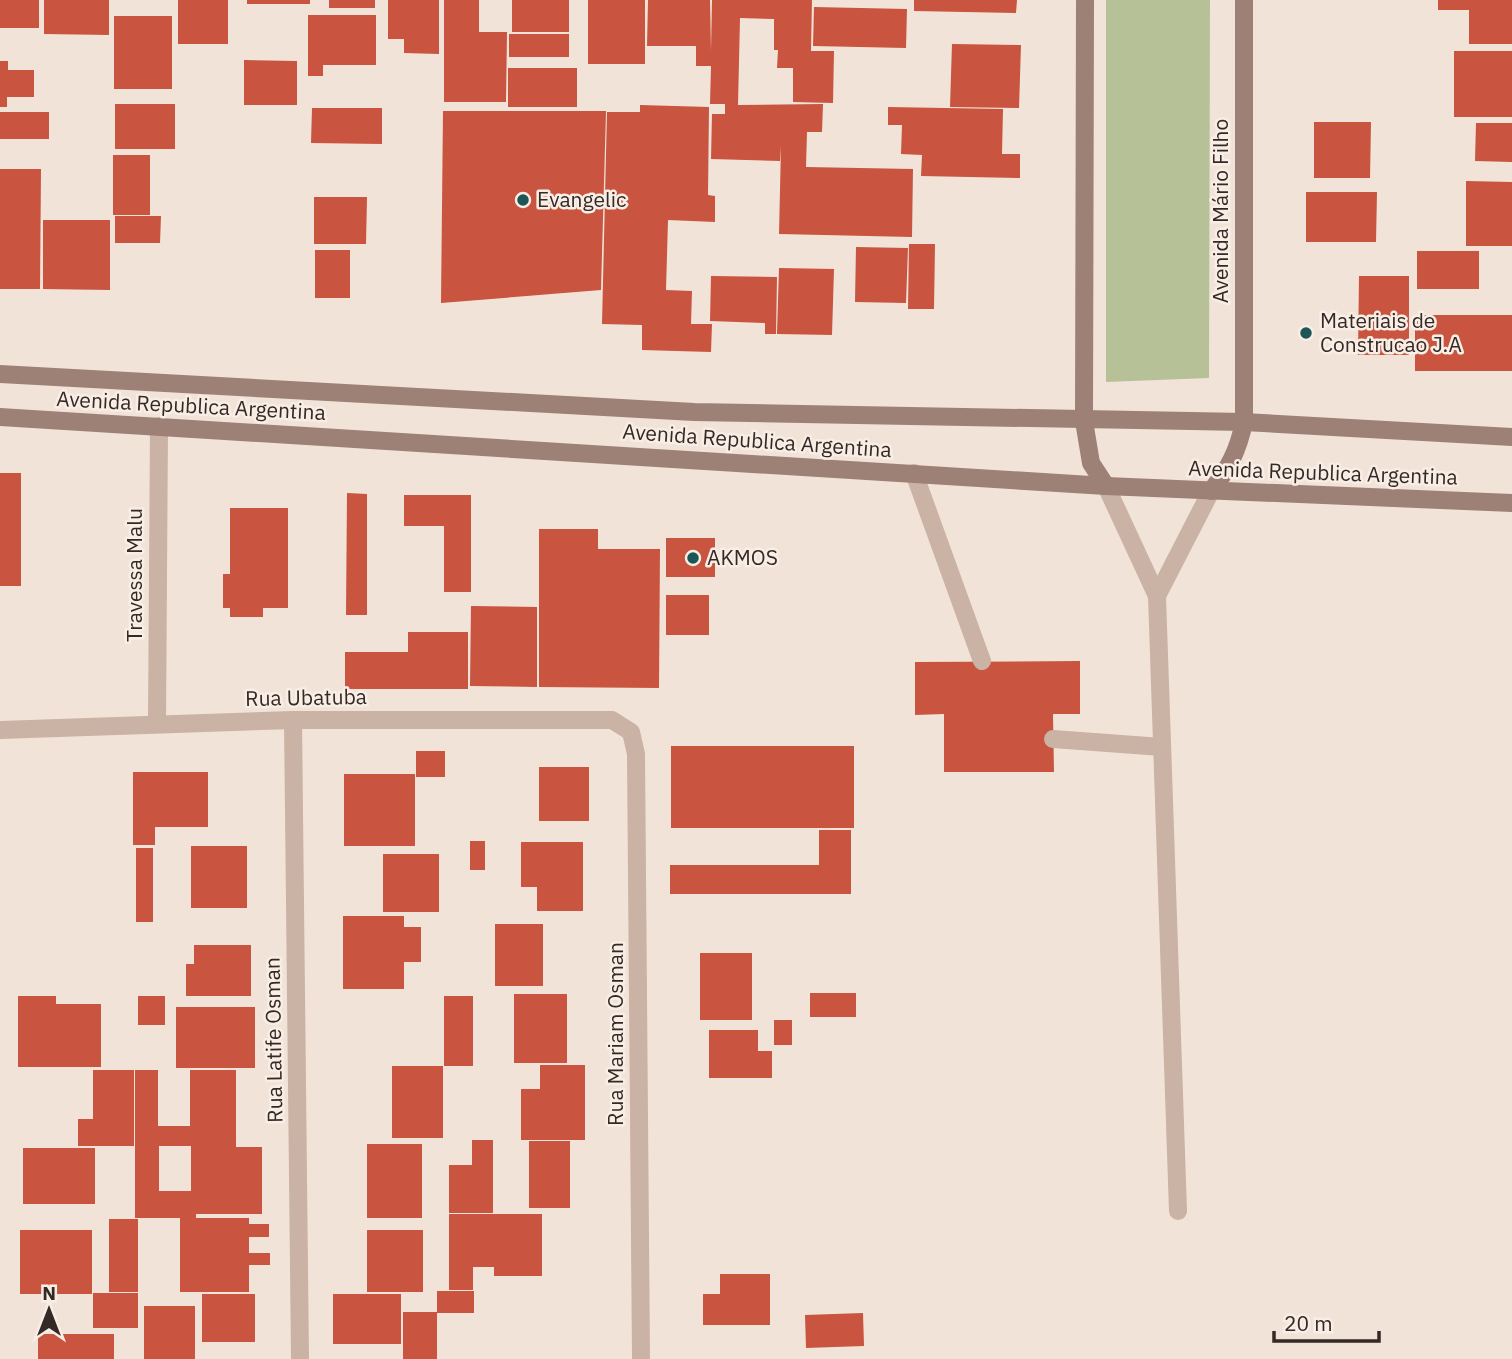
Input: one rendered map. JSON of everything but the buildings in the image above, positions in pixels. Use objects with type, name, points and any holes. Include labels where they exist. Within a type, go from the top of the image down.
[{"type":"main road","points":[[1085,0],[1084,421],[1088,455],[1106,486]]},
{"type":"main road","name":"Avenida Mário Filho","points":[[1211,491],[1231,467],[1239,450],[1244,422],[1244,0]]},
{"type":"main road","name":"Avenida Republica Argentina","points":[[0,374],[694,412],[1244,422],[1512,437]]},
{"type":"main road","name":"Avenida Republica Argentina","points":[[0,417],[1106,486],[1512,503]]},
{"type":"street","name":"Travessa Malu","points":[[157,724],[159,426]]},
{"type":"street","points":[[914,473],[982,662]]},
{"type":"street","points":[[1106,486],[1157,596],[1178,1211]]},
{"type":"street","points":[[1157,596],[1211,491]]},
{"type":"street","name":"Rua Ubatuba","points":[[0,730],[293,720],[612,720]]},
{"type":"street","name":"Rua Latife Osman","points":[[293,720],[300,1359]]},
{"type":"street","name":"Rua Mariam Osman","points":[[612,720],[631,732],[636,754],[641,1359]]},
{"type":"street","points":[[1053,739],[1162,747]]},
{"type":"green space","points":[[1106,0],[1210,0],[1209,378],[1106,382]]},
{"type":"place","name":"Evangelic","points":[[523,200]]},
{"type":"place","name":"Materiais de Construcao J.A","points":[[1306,333]]},
{"type":"place","name":"AKMOS","points":[[693,558]]}]
